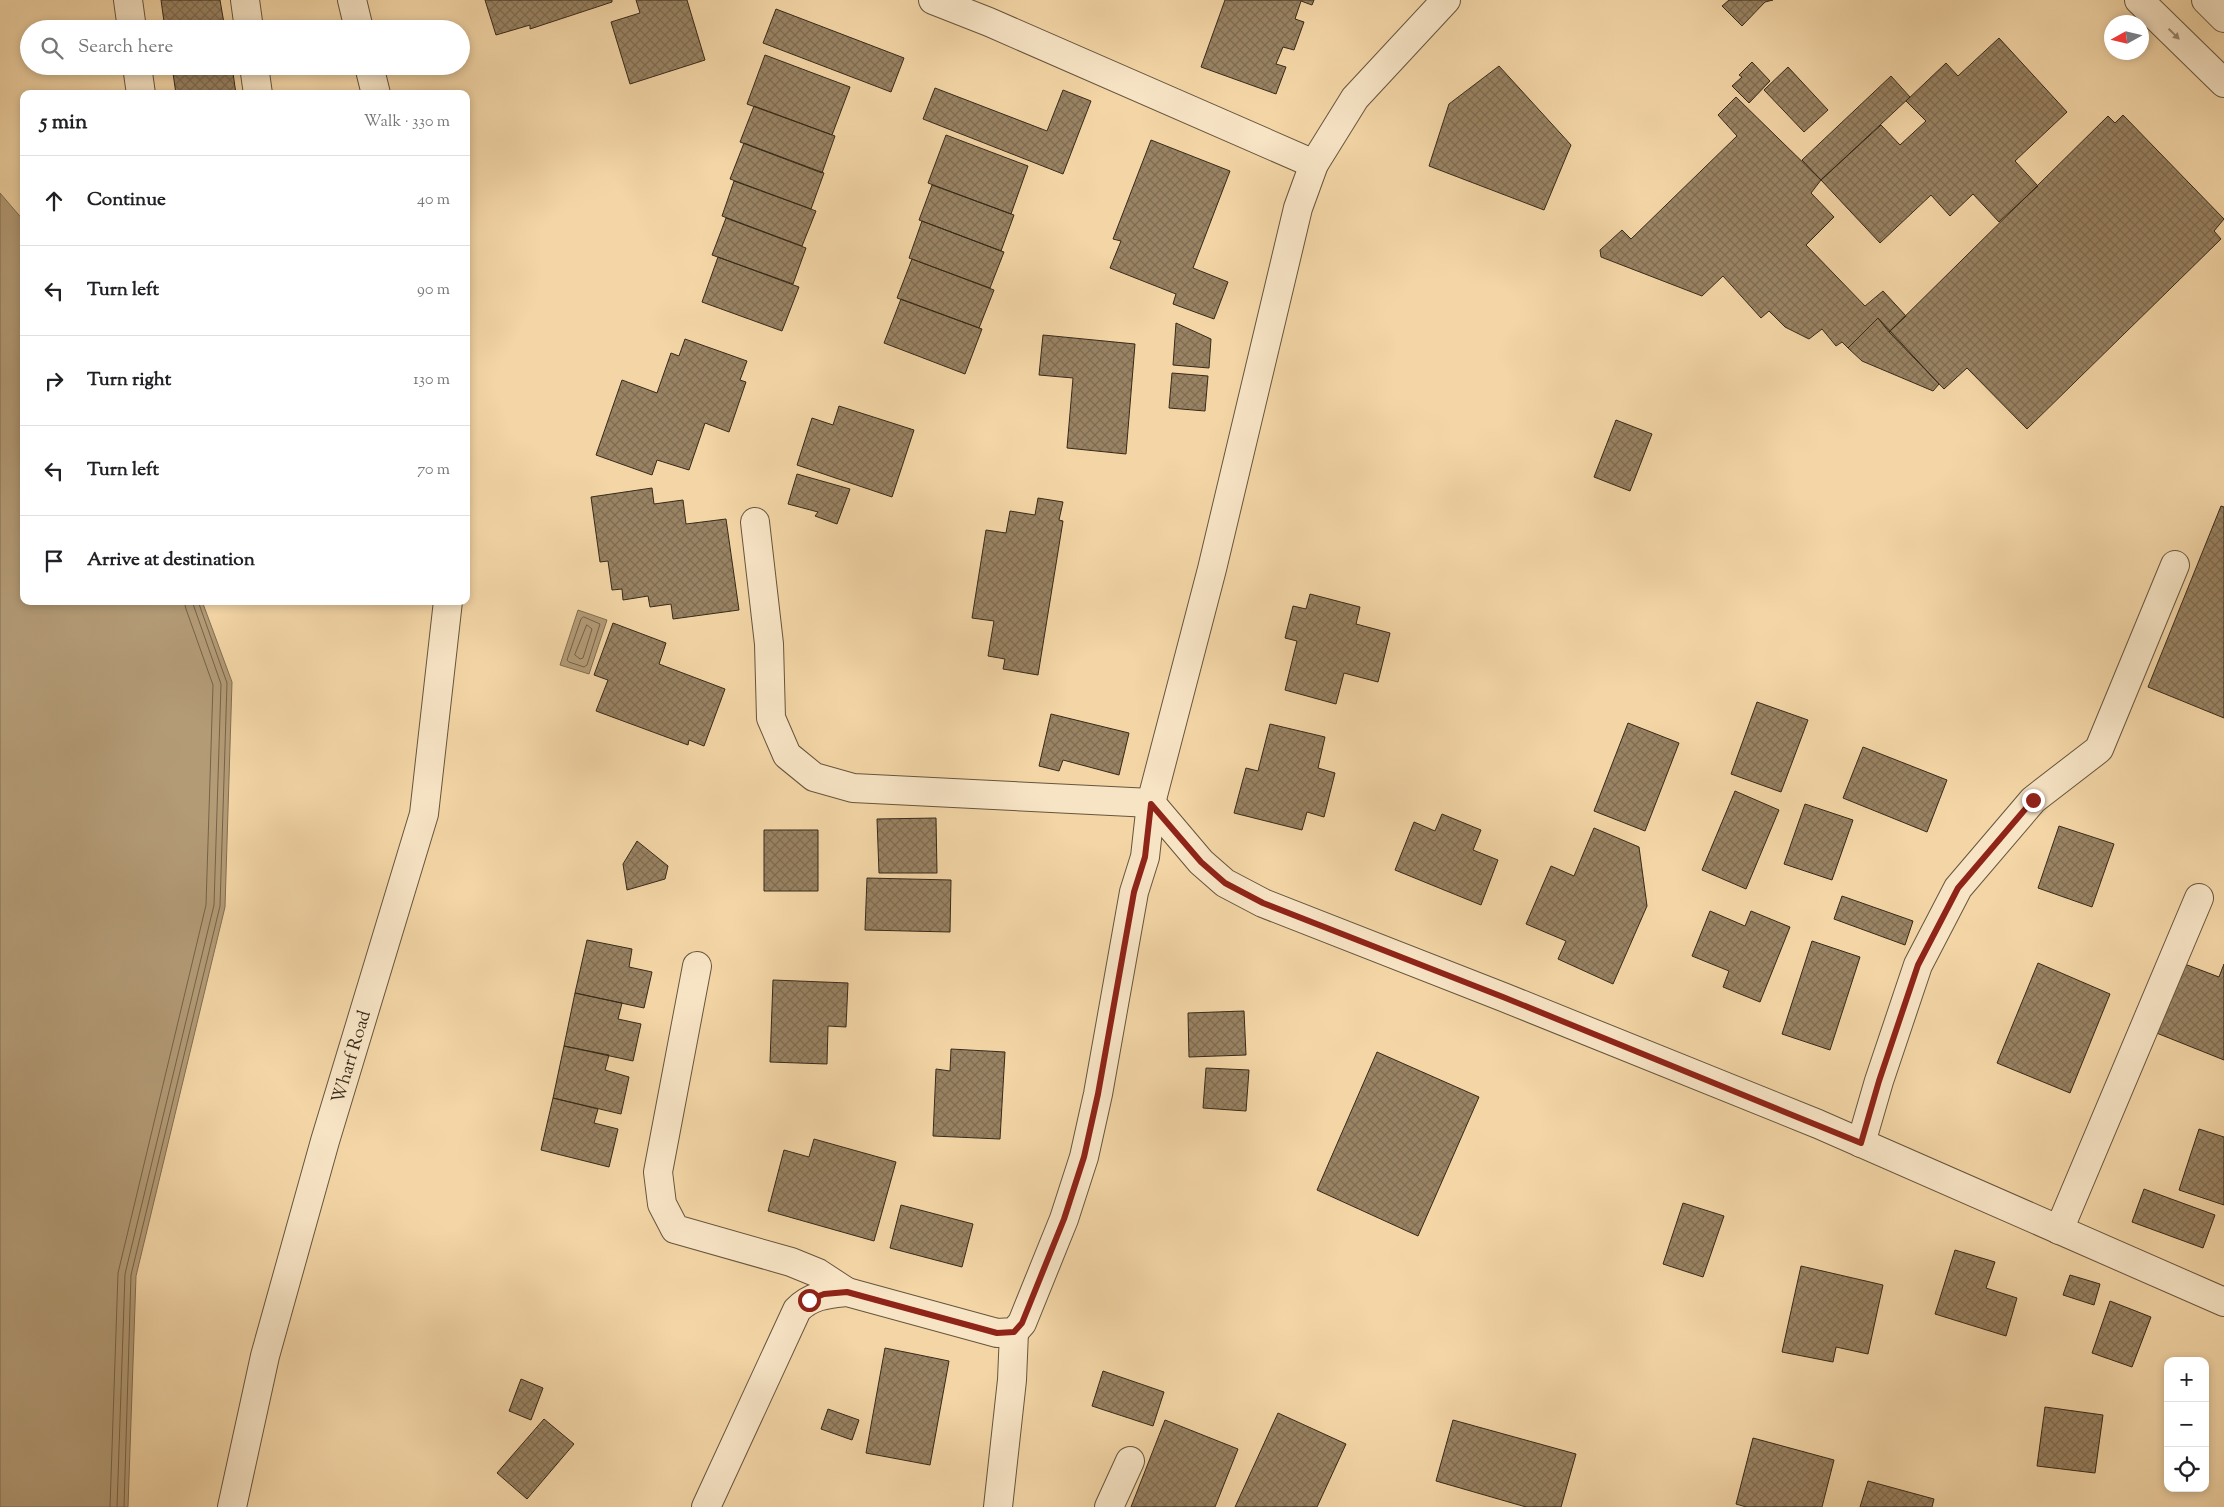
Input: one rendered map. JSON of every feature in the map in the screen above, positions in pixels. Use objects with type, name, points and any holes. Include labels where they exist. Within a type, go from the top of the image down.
[{"type":"street","points":[[128,0],[131,20]]},
{"type":"street","points":[[245,0],[248,20]]},
{"type":"street","points":[[352,0],[358,20]]},
{"type":"street","points":[[933,0],[989,22],[1314,164]]},
{"type":"street","points":[[998,1507],[1012,1380],[1014,1332],[1022,1323],[1028,1310],[1064,1219],[1084,1157],[1098,1094],[1134,892],[1145,857],[1151,804],[1212,569],[1298,208],[1314,164],[1355,98],[1446,0]]},
{"type":"street","points":[[2139,0],[2224,83]]},
{"type":"street","points":[[2206,0],[2224,18]]},
{"type":"street","points":[[138,75],[140,90]]},
{"type":"street","points":[[255,75],[257,90]]},
{"type":"street","points":[[371,75],[375,90]]},
{"type":"street","points":[[755,522],[768,644],[771,718],[787,755],[814,777],[853,788],[1151,804],[1201,862],[1225,883],[1263,903],[1503,997],[1861,1143],[2224,1302]]},
{"type":"street","points":[[1861,1143],[1879,1081],[1918,965],[1958,888],[2033,800],[2099,749],[2175,565]]},
{"type":"street","name":"Wharf Road","points":[[232,1507],[265,1356],[306,1207],[424,814],[448,605]]},
{"type":"street","points":[[2059,1230],[2199,898]]},
{"type":"street","points":[[697,966],[658,1172],[662,1204],[675,1229],[791,1262],[818,1273],[847,1292],[984,1330],[997,1333],[1014,1332]]},
{"type":"street","points":[[706,1507],[797,1310],[802,1304],[816,1297],[847,1292]]},
{"type":"street","points":[[1109,1507],[1130,1461]]},
{"type":"water","points":[[0,193],[20,216],[20,605],[203,605],[232,682],[225,907],[136,1276],[128,1507],[0,1507]]},
{"type":"water","points":[[578,610],[607,620],[589,674],[560,665]]},
{"type":"building","points":[[161,0],[220,0],[223,20],[164,20]]},
{"type":"building","points":[[485,0],[612,0],[612,2],[530,29],[530,25],[496,35]]},
{"type":"building","points":[[636,0],[687,0],[705,60],[630,84],[611,22],[640,13]]},
{"type":"building","points":[[1225,0],[1314,0],[1312,5],[1301,1],[1295,19],[1304,22],[1294,50],[1283,47],[1276,64],[1286,67],[1276,94],[1201,67]]},
{"type":"building","points":[[1729,0],[1773,0],[1765,2],[1742,26],[1722,6]]},
{"type":"building","points":[[776,9],[904,58],[891,92],[763,43]]},
{"type":"building","points":[[1999,38],[2067,112],[2015,161],[2038,186],[1999,222],[1973,194],[1950,216],[1931,195],[1880,243],[1821,180],[1881,125],[1900,145],[1926,121],[1906,101],[1946,63],[1958,76]]},
{"type":"building","points":[[765,55],[850,87],[832,135],[747,104]]},
{"type":"building","points":[[1752,62],[1770,81],[1749,103],[1732,86],[1742,77],[1739,75]]},
{"type":"building","points":[[1499,66],[1571,145],[1544,210],[1429,166],[1449,104]]},
{"type":"building","points":[[1788,67],[1828,110],[1804,132],[1764,90]]},
{"type":"building","points":[[173,75],[233,75],[235,90],[175,90]]},
{"type":"building","points":[[1891,76],[1910,97],[1821,180],[1802,160]]},
{"type":"building","points":[[935,88],[1047,131],[1063,90],[1091,101],[1063,174],[923,119]]},
{"type":"building","points":[[1736,97],[1821,180],[1811,193],[1834,217],[1806,245],[1865,306],[1883,291],[1906,316],[1889,332],[1878,318],[1848,348],[1842,342],[1836,346],[1822,329],[1809,339],[1785,327],[1769,311],[1761,318],[1723,276],[1702,296],[1601,257],[1600,250],[1622,230],[1631,239],[1737,136],[1718,115]]},
{"type":"building","points":[[754,106],[835,136],[822,173],[740,142]]},
{"type":"building","points":[[2123,115],[2224,219],[2214,231],[2221,239],[2027,429],[1967,368],[1944,389],[1889,332],[2108,116],[2115,123]]},
{"type":"building","points":[[946,135],[1028,166],[1011,214],[928,183]]},
{"type":"building","points":[[1151,140],[1230,171],[1193,268],[1228,282],[1214,319],[1173,304],[1176,294],[1110,268],[1121,241],[1113,239]]},
{"type":"building","points":[[744,143],[824,173],[811,209],[730,179]]},
{"type":"building","points":[[734,181],[816,211],[802,246],[722,216]]},
{"type":"building","points":[[932,185],[1014,215],[1001,251],[919,220]]},
{"type":"building","points":[[726,218],[806,248],[793,284],[712,255]]},
{"type":"building","points":[[922,221],[1004,252],[990,288],[909,258]]},
{"type":"building","points":[[718,257],[799,287],[782,331],[702,302]]},
{"type":"building","points":[[912,259],[994,290],[979,328],[897,298]]},
{"type":"building","points":[[901,299],[982,329],[965,374],[884,343]]},
{"type":"building","points":[[1878,318],[1939,384],[1933,391],[1862,361],[1848,348]]},
{"type":"building","points":[[1176,323],[1211,339],[1209,368],[1173,365]]},
{"type":"building","points":[[1043,335],[1135,344],[1126,454],[1067,448],[1073,378],[1039,375]]},
{"type":"building","points":[[685,339],[747,361],[740,380],[746,382],[729,432],[705,423],[689,470],[657,460],[652,475],[596,455],[622,380],[657,393],[671,353],[679,356]]},
{"type":"building","points":[[1172,373],[1208,376],[1205,411],[1169,408]]},
{"type":"building","points":[[839,406],[914,430],[892,497],[797,465],[812,418],[833,425]]},
{"type":"building","points":[[1616,420],[1652,434],[1630,491],[1594,477]]},
{"type":"building","points":[[797,474],[850,489],[837,524],[815,516],[818,512],[788,504]]},
{"type":"building","points":[[652,488],[654,504],[683,500],[686,524],[726,519],[739,610],[673,619],[671,604],[650,607],[648,596],[623,600],[622,589],[612,590],[608,561],[600,562],[591,497]]},
{"type":"building","points":[[1038,498],[1063,502],[1059,520],[1063,521],[1038,675],[1003,669],[1005,659],[988,656],[994,621],[972,618],[986,530],[1006,533],[1010,511],[1035,515]]},
{"type":"building","points":[[2221,506],[2224,507],[2224,718],[2148,687]]},
{"type":"building","points":[[1310,594],[1360,607],[1356,624],[1390,633],[1378,682],[1344,673],[1336,704],[1285,690],[1297,641],[1285,638],[1293,606],[1306,609]]},
{"type":"building","points":[[613,623],[666,643],[659,664],[725,689],[704,746],[689,740],[688,745],[596,711],[608,680],[594,675]]},
{"type":"building","points":[[1757,702],[1808,720],[1781,792],[1731,774]]},
{"type":"building","points":[[1051,714],[1129,733],[1119,775],[1063,760],[1059,771],[1039,766]]},
{"type":"building","points":[[1628,723],[1679,743],[1645,831],[1594,811]]},
{"type":"building","points":[[1270,724],[1325,737],[1318,768],[1335,773],[1324,817],[1307,812],[1302,830],[1234,813],[1246,768],[1258,771]]},
{"type":"building","points":[[1863,747],[1947,780],[1927,832],[1843,798]]},
{"type":"building","points":[[1735,791],[1779,810],[1746,889],[1702,870]]},
{"type":"building","points":[[1805,804],[1853,820],[1832,880],[1784,864]]},
{"type":"building","points":[[1442,814],[1481,830],[1473,850],[1498,860],[1481,905],[1395,870],[1414,822],[1435,831]]},
{"type":"building","points":[[936,818],[937,873],[879,873],[877,819]]},
{"type":"building","points":[[2059,826],[2114,844],[2092,907],[2038,888]]},
{"type":"building","points":[[1594,828],[1639,847],[1647,906],[1613,984],[1558,959],[1566,941],[1526,924],[1551,866],[1574,876]]},
{"type":"building","points":[[764,830],[818,830],[818,891],[764,891]]},
{"type":"building","points":[[637,841],[668,866],[665,879],[627,890],[623,864]]},
{"type":"building","points":[[867,878],[951,880],[950,932],[865,930]]},
{"type":"building","points":[[1842,896],[1913,921],[1905,945],[1834,919]]},
{"type":"building","points":[[1710,911],[1745,926],[1751,911],[1790,927],[1760,1002],[1723,987],[1729,971],[1692,956]]},
{"type":"building","points":[[587,940],[632,949],[629,967],[652,972],[644,1008],[575,993]]},
{"type":"building","points":[[1812,941],[1860,957],[1830,1050],[1782,1034]]},
{"type":"building","points":[[2038,963],[2110,994],[2070,1093],[1997,1063]]},
{"type":"building","points":[[2182,963],[2219,977],[2224,964],[2224,1060],[2154,1032]]},
{"type":"building","points":[[773,980],[848,983],[846,1027],[828,1026],[827,1064],[770,1062]]},
{"type":"building","points":[[575,993],[622,1003],[618,1019],[641,1024],[633,1061],[564,1046]]},
{"type":"building","points":[[1244,1011],[1246,1055],[1189,1057],[1188,1013]]},
{"type":"building","points":[[564,1046],[609,1055],[605,1070],[629,1077],[621,1114],[553,1098]]},
{"type":"building","points":[[951,1049],[1005,1052],[1000,1139],[933,1136],[936,1069],[950,1071]]},
{"type":"building","points":[[1377,1052],[1479,1097],[1418,1236],[1317,1190]]},
{"type":"building","points":[[1206,1068],[1249,1070],[1246,1111],[1203,1108]]},
{"type":"building","points":[[553,1098],[598,1109],[594,1123],[618,1129],[609,1167],[541,1150]]},
{"type":"building","points":[[2199,1129],[2224,1137],[2224,1205],[2179,1190]]},
{"type":"building","points":[[814,1139],[896,1162],[874,1241],[768,1211],[784,1150],[809,1157]]},
{"type":"building","points":[[2144,1189],[2215,1215],[2203,1248],[2132,1222]]},
{"type":"building","points":[[1683,1203],[1724,1216],[1703,1277],[1663,1264]]},
{"type":"building","points":[[901,1205],[973,1224],[962,1267],[890,1248]]},
{"type":"building","points":[[1955,1250],[1995,1262],[1986,1288],[2017,1298],[2006,1336],[1935,1314]]},
{"type":"building","points":[[1801,1266],[1883,1285],[1868,1354],[1836,1347],[1833,1362],[1782,1352]]},
{"type":"building","points":[[2070,1275],[2100,1284],[2094,1305],[2063,1295]]},
{"type":"building","points":[[2110,1301],[2151,1317],[2132,1367],[2092,1353]]},
{"type":"building","points":[[885,1348],[949,1361],[930,1465],[866,1453]]},
{"type":"building","points":[[1103,1371],[1164,1392],[1153,1426],[1092,1406]]},
{"type":"building","points":[[521,1379],[543,1388],[531,1420],[509,1411]]},
{"type":"building","points":[[2045,1407],[2103,1415],[2095,1473],[2037,1466]]},
{"type":"building","points":[[828,1409],[859,1420],[852,1440],[821,1429]]},
{"type":"building","points":[[1278,1413],[1346,1444],[1317,1507],[1235,1507]]},
{"type":"building","points":[[544,1419],[574,1444],[527,1499],[497,1473]]},
{"type":"building","points":[[1165,1420],[1238,1449],[1215,1507],[1131,1507]]},
{"type":"building","points":[[1453,1420],[1576,1454],[1561,1507],[1526,1507],[1436,1481]]},
{"type":"building","points":[[1753,1438],[1834,1460],[1822,1507],[1746,1507],[1736,1504]]},
{"type":"building","points":[[1868,1481],[1934,1499],[1932,1507],[1860,1507]]},
{"type":"route","points":[[809,1300],[824,1294],[847,1292],[997,1333],[1014,1332],[1022,1323],[1064,1219],[1084,1157],[1098,1094],[1134,892],[1145,857],[1151,804],[1201,862],[1225,883],[1263,903],[1503,997],[1861,1143],[1879,1081],[1918,965],[1958,888],[2033,800]]}]
